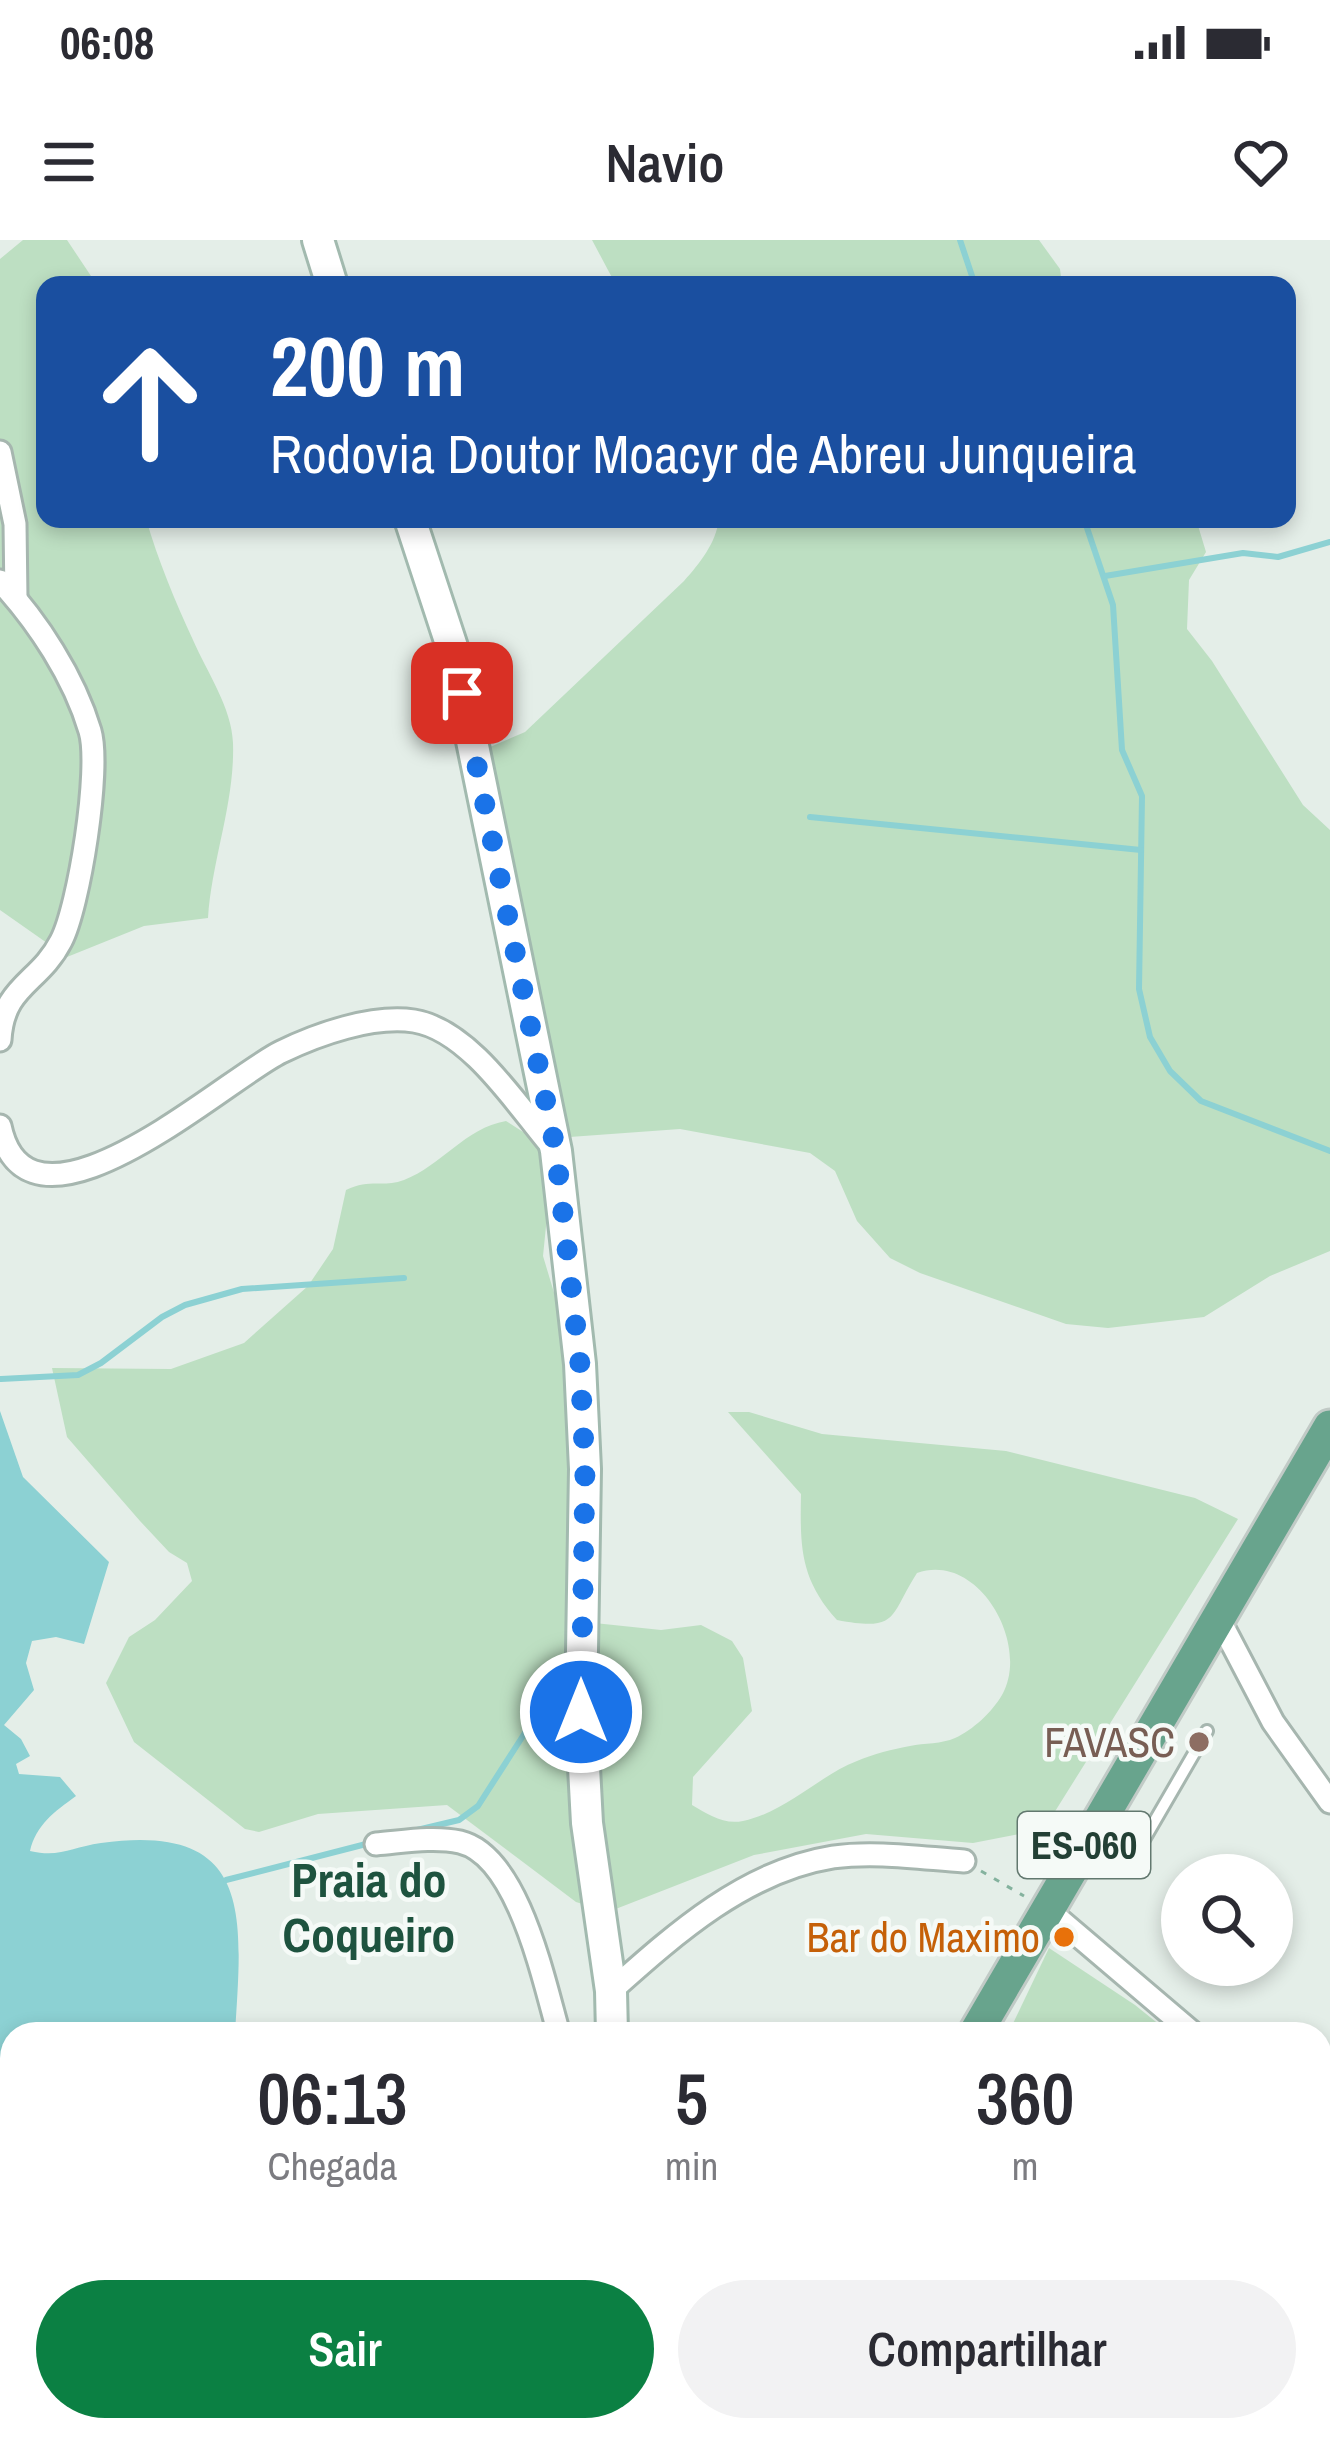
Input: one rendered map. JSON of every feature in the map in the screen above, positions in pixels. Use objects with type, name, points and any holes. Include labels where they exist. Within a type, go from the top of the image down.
[{"type":"main road","name":"ES-060","points":[[982,2022],[1330,1427]]},
{"type":"street","points":[[318,240],[329,276]]},
{"type":"street","points":[[0,452],[15,524],[8,590],[58,658],[92,735],[82,860],[65,934],[54,954],[5,1006],[0,1040]]},
{"type":"street","points":[[413,528],[454,653],[556,1151],[580,1364],[585,1469],[581,1712],[587,1823],[612,2022]]},
{"type":"street","points":[[0,1126],[11,1156],[23,1166],[58,1172],[87,1168],[147,1143],[280,1052],[378,1022],[412,1021],[437,1028],[465,1046],[556,1151]]},
{"type":"street","points":[[1218,1617],[1274,1722],[1330,1802]]},
{"type":"street","points":[[376,1844],[458,1841],[474,1847],[493,1864],[531,1939],[555,2022]]},
{"type":"street","points":[[611,1991],[688,1925],[757,1881],[795,1865],[836,1856],[877,1855],[964,1862]]},
{"type":"street","points":[[1047,1909],[1180,2022]]},
{"type":"lane","points":[[1083,1846],[1109,1858],[1135,1855],[1207,1731]]},
{"type":"path","points":[[964,1862],[1047,1909]]},
{"type":"green space","points":[[23,240],[67,240],[91,276],[36,276],[36,528],[149,528],[232,730],[233,765],[208,918],[144,926],[67,957],[0,910],[0,259]]},
{"type":"green space","points":[[592,240],[1039,240],[1061,276],[611,276]]},
{"type":"green space","points":[[717,528],[1199,528],[1206,552],[1189,580],[1187,629],[1303,805],[1330,830],[1330,1251],[1270,1276],[1204,1317],[1108,1328],[1066,1324],[890,1258],[857,1221],[835,1171],[810,1153],[680,1129],[542,1139],[462,759],[525,732],[684,581]]},
{"type":"green space","points":[[506,1121],[534,1139],[551,1177],[543,1256],[558,1306],[565,1365],[573,1587],[566,1620],[661,1630],[701,1625],[732,1641],[743,1658],[752,1711],[693,1777],[692,1805],[704,1812],[743,1821],[788,1802],[863,1758],[955,1738],[993,1708],[1009,1674],[1004,1628],[978,1588],[960,1576],[939,1570],[917,1573],[896,1610],[883,1622],[837,1620],[816,1590],[805,1562],[801,1494],[728,1412],[749,1412],[822,1434],[1006,1451],[1195,1498],[1238,1519],[1044,1829],[973,1843],[866,1834],[754,1855],[608,1912],[576,1902],[447,1805],[318,1814],[259,1832],[245,1829],[134,1742],[106,1683],[129,1637],[155,1620],[192,1581],[187,1563],[169,1552],[67,1437],[52,1368],[171,1369],[244,1343],[308,1286],[333,1249],[346,1190],[404,1180],[478,1131]]},
{"type":"green space","points":[[1049,1948],[1156,2022],[1014,2022]]},
{"type":"water","points":[[0,1411],[23,1477],[109,1562],[84,1644],[56,1637],[32,1641],[26,1663],[34,1690],[4,1725],[21,1739],[30,1756],[16,1764],[19,1774],[60,1777],[76,1796],[41,1826],[30,1851],[58,1853],[101,1843],[151,1840],[188,1848],[213,1863],[228,1887],[239,1952],[236,2022],[0,2022]]},
{"type":"waterway","points":[[960,240],[972,276]]},
{"type":"waterway","points":[[1087,528],[1113,605],[1122,750],[1142,796],[1139,989],[1150,1037],[1170,1071],[1201,1101],[1330,1151]]},
{"type":"waterway","points":[[1105,576],[1243,553],[1278,557],[1330,542]]},
{"type":"waterway","points":[[810,817],[1141,850]]},
{"type":"waterway","points":[[1,1379],[78,1375],[162,1317],[185,1305],[242,1289],[404,1278]]},
{"type":"waterway","points":[[417,1830],[459,1820],[478,1806],[553,1689]]},
{"type":"waterway","points":[[226,1880],[370,1843]]},
{"type":"place","name":"FAVASC","points":[[1199,1742]]},
{"type":"place","name":"Bar do Maximo","points":[[1064,1937]]},
{"type":"district","name":"Praia do Coqueiro","points":[[369,1908]]},
{"type":"route","points":[[462,693],[556,1151],[580,1364],[585,1469],[581,1712]]}]
